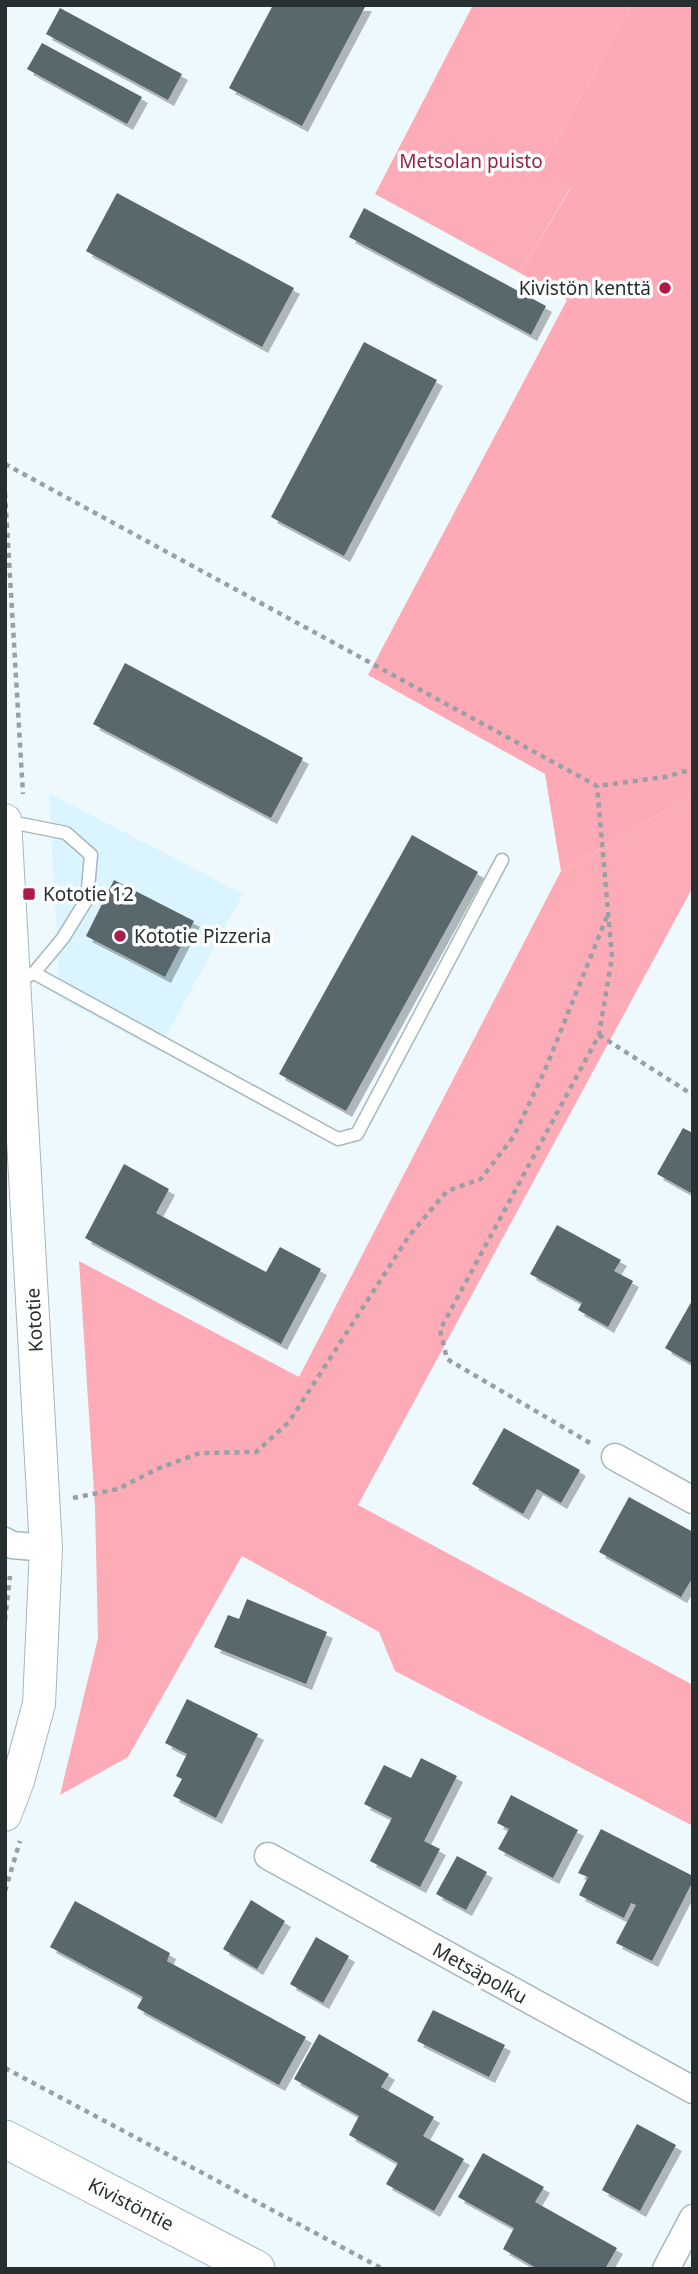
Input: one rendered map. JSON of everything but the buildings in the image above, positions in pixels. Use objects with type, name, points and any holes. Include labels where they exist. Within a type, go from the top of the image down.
[{"type":"main road","name":"Kivistöntie","points":[[5,2139],[256,2269]]},
{"type":"street","name":"Kototie","points":[[5,820],[25,978],[46,1548],[39,1704],[18,1781],[5,1815]]},
{"type":"street","points":[[615,1457],[693,1500]]},
{"type":"street","points":[[5,1541],[12,1545],[46,1548]]},
{"type":"street","name":"Metsäpolku","points":[[268,1856],[693,2090]]},
{"type":"street","points":[[666,2269],[693,2218]]},
{"type":"lane","points":[[5,820],[66,833],[91,855],[87,899],[63,939],[25,978],[338,1139],[357,1134],[502,860]]},
{"type":"path","points":[[5,464],[597,786],[666,777],[693,769]]},
{"type":"path","points":[[597,786],[612,957],[599,1035],[440,1330],[447,1359],[615,1457]]},
{"type":"path","points":[[70,1499],[118,1489],[157,1469],[200,1453],[256,1452],[289,1422],[409,1236],[447,1191],[481,1179],[514,1136],[545,1070],[608,914]]},
{"type":"path","points":[[599,1035],[693,1095]]},
{"type":"path","points":[[5,2068],[383,2269]]},
{"type":"shaded area","points":[[632,5],[693,5],[693,795],[561,871],[545,774],[368,675],[567,300],[520,273],[571,188],[541,167]]},
{"type":"shaded area","points":[[49,793],[243,894],[158,1051],[60,998]]},
{"type":"green space","name":"Metsolan puisto","points":[[473,5],[632,5],[541,167],[571,187],[520,273],[375,194]]},
{"type":"green space","points":[[693,795],[693,887],[358,1505],[693,1685],[693,1826],[395,1671],[379,1632],[242,1556],[128,1757],[60,1795],[98,1638],[95,1507],[79,1261],[299,1377],[561,871]]},
{"type":"place","name":"Kivistön kenttä","points":[[665,288]]},
{"type":"place","name":"Kototie 12","points":[[29,894]]},
{"type":"place","name":"Kototie Pizzeria","points":[[120,936]]}]
